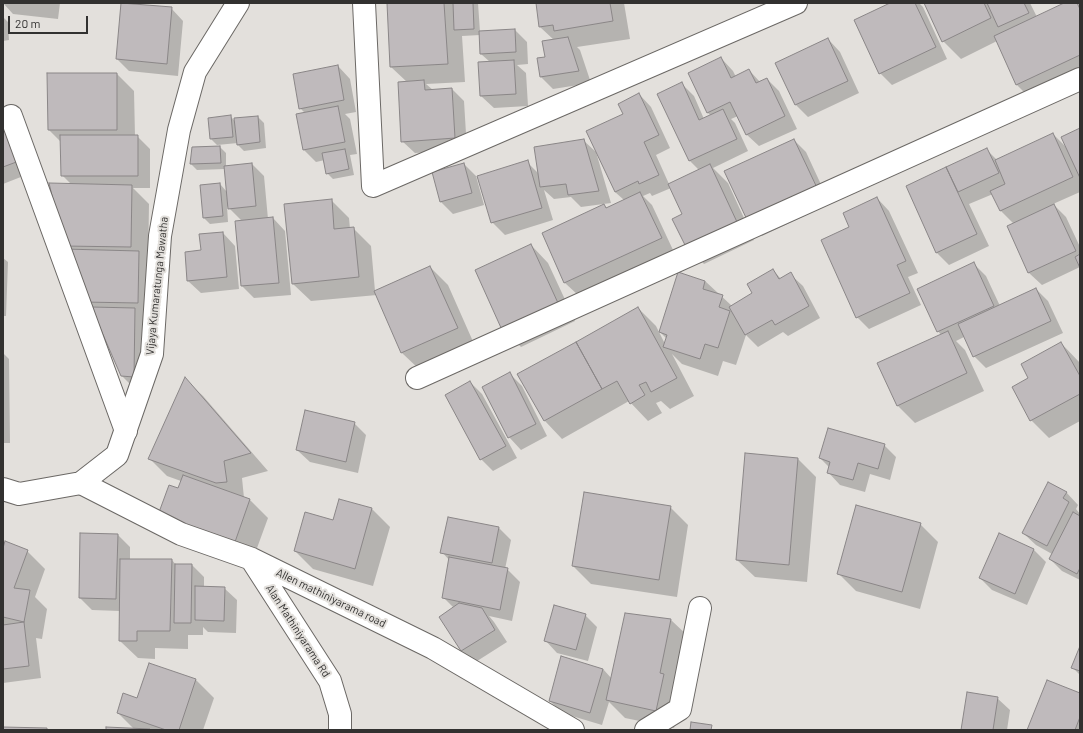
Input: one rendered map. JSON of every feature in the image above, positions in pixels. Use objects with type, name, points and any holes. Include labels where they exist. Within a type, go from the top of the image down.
[{"type":"street","name":"Vijaya Kumaratunga Mawatha","points":[[3,489],[19,494],[81,483],[117,455],[152,354],[160,236],[178,130],[195,72],[238,3]]},
{"type":"street","points":[[364,3],[373,186],[796,3]]},
{"type":"street","points":[[417,378],[1080,79]]},
{"type":"street","points":[[11,116],[126,431]]},
{"type":"street","name":"Allen mathiniyarama road","points":[[81,483],[181,534],[252,559],[433,648],[572,730]]},
{"type":"street","name":"Alan Mathiniyarama Rd","points":[[252,559],[330,681],[340,714],[340,730]]},
{"type":"street","points":[[646,730],[680,709],[700,608]]},
{"type":"building","points":[[121,3],[172,7],[167,64],[116,59]]},
{"type":"building","points":[[387,3],[444,3],[448,64],[390,67]]},
{"type":"building","points":[[453,3],[473,3],[474,29],[454,30]]},
{"type":"building","points":[[536,3],[610,3],[613,21],[554,31],[553,25],[539,27]]},
{"type":"building","points":[[890,3],[915,3],[936,47],[879,74],[854,20]]},
{"type":"building","points":[[924,3],[984,3],[991,18],[942,42]]},
{"type":"building","points":[[987,3],[1024,3],[1029,13],[998,27]]},
{"type":"building","points":[[1064,3],[1077,3],[1080,9],[1080,55],[1016,85],[994,36]]},
{"type":"building","points":[[515,29],[516,52],[480,54],[479,31]]},
{"type":"building","points":[[568,37],[579,71],[540,77],[537,58],[545,57],[542,41]]},
{"type":"building","points":[[828,38],[848,81],[795,105],[775,63]]},
{"type":"building","points":[[721,57],[731,78],[749,69],[756,83],[767,78],[785,116],[746,135],[730,102],[707,113],[688,73]]},
{"type":"building","points":[[514,60],[516,94],[480,96],[478,62]]},
{"type":"building","points":[[338,65],[344,100],[299,109],[293,74]]},
{"type":"building","points":[[47,73],[117,73],[117,130],[48,130]]},
{"type":"building","points":[[424,80],[425,90],[452,88],[455,138],[401,142],[398,82]]},
{"type":"building","points":[[682,82],[699,120],[723,109],[737,139],[689,161],[657,94]]},
{"type":"building","points":[[639,93],[659,135],[644,142],[659,175],[639,184],[638,181],[615,192],[586,131],[623,114],[618,104]]},
{"type":"building","points":[[338,106],[345,142],[303,150],[296,114]]},
{"type":"building","points":[[3,114],[19,161],[3,167]]},
{"type":"building","points":[[231,115],[233,137],[210,139],[208,118]]},
{"type":"building","points":[[258,116],[260,142],[237,145],[234,118]]},
{"type":"building","points":[[1080,128],[1080,178],[1061,137]]},
{"type":"building","points":[[1053,133],[1073,177],[1000,211],[990,191],[1005,184],[995,160]]},
{"type":"building","points":[[60,135],[138,135],[138,176],[61,176]]},
{"type":"building","points":[[584,139],[599,191],[568,195],[566,184],[540,187],[534,147]]},
{"type":"building","points":[[794,139],[819,192],[749,224],[724,171]]},
{"type":"building","points":[[220,146],[221,163],[190,164],[192,147]]},
{"type":"building","points":[[987,148],[999,173],[958,192],[946,167]]},
{"type":"building","points":[[345,149],[349,169],[326,174],[322,153]]},
{"type":"building","points":[[528,160],[542,208],[491,223],[477,176]]},
{"type":"building","points":[[252,163],[256,206],[228,209],[224,166]]},
{"type":"building","points":[[464,163],[472,193],[440,202],[432,172]]},
{"type":"building","points":[[710,164],[737,222],[686,247],[672,219],[682,214],[668,184]]},
{"type":"building","points":[[946,167],[977,234],[936,253],[906,186]]},
{"type":"building","points":[[49,183],[132,185],[131,247],[64,246]]},
{"type":"building","points":[[220,183],[223,216],[203,218],[200,185]]},
{"type":"building","points":[[640,192],[662,238],[564,283],[542,233],[604,204],[606,208]]},
{"type":"building","points":[[877,197],[906,261],[897,265],[910,293],[856,318],[821,240],[849,227],[843,213]]},
{"type":"building","points":[[332,199],[334,229],[354,227],[359,277],[292,284],[284,204]]},
{"type":"building","points":[[1054,204],[1076,251],[1028,273],[1007,226]]},
{"type":"building","points":[[273,217],[279,283],[241,286],[235,221]]},
{"type":"building","points":[[223,232],[227,277],[187,281],[185,252],[201,250],[199,234]]},
{"type":"building","points":[[531,244],[558,303],[502,330],[475,270]]},
{"type":"building","points":[[64,249],[139,251],[138,303],[82,302]]},
{"type":"building","points":[[1080,254],[1080,268],[1075,257]]},
{"type":"building","points":[[974,262],[994,306],[937,332],[917,289]]},
{"type":"building","points":[[430,266],[458,328],[401,353],[374,291]]},
{"type":"building","points":[[773,269],[779,279],[791,272],[809,306],[775,325],[772,320],[745,335],[729,307],[752,293],[747,284]]},
{"type":"building","points":[[678,272],[705,281],[703,289],[723,295],[719,307],[730,311],[718,348],[705,344],[700,359],[663,347],[667,335],[659,332]]},
{"type":"building","points":[[1036,288],[1051,321],[973,357],[958,324]]},
{"type":"building","points":[[91,307],[135,308],[134,377],[121,376]]},
{"type":"building","points":[[638,307],[677,378],[651,392],[646,382],[639,385],[645,395],[630,404],[617,381],[602,389],[576,342]]},
{"type":"building","points":[[948,331],[967,373],[897,406],[877,363]]},
{"type":"building","points":[[576,342],[602,389],[544,421],[517,374]]},
{"type":"building","points":[[1061,342],[1080,376],[1080,394],[1030,421],[1012,387],[1028,378],[1021,364]]},
{"type":"building","points":[[510,372],[536,424],[508,438],[482,387]]},
{"type":"building","points":[[185,377],[251,453],[224,461],[227,482],[216,483],[148,459]]},
{"type":"building","points":[[470,381],[506,446],[480,460],[445,395]]},
{"type":"building","points":[[305,410],[355,422],[346,462],[296,450]]},
{"type":"building","points":[[828,428],[885,444],[878,469],[858,463],[853,480],[827,473],[830,462],[819,458]]},
{"type":"building","points":[[745,453],[798,458],[789,565],[736,560]]},
{"type":"building","points":[[183,475],[250,499],[235,542],[158,515],[169,485],[178,488]]},
{"type":"building","points":[[1048,482],[1067,492],[1063,498],[1069,502],[1047,546],[1022,533]]},
{"type":"building","points":[[584,492],[671,506],[659,580],[572,566]]},
{"type":"building","points":[[339,499],[372,508],[355,569],[294,551],[305,512],[333,520]]},
{"type":"building","points":[[856,505],[921,523],[902,592],[837,574]]},
{"type":"building","points":[[1073,512],[1080,516],[1080,568],[1077,574],[1049,559]]},
{"type":"building","points":[[448,517],[499,527],[492,563],[440,553]]},
{"type":"building","points":[[80,533],[118,534],[116,599],[79,598]]},
{"type":"building","points":[[999,533],[1034,549],[1015,594],[979,578]]},
{"type":"building","points":[[5,541],[28,550],[14,588],[30,590],[24,622],[3,617],[3,548]]},
{"type":"building","points":[[449,557],[508,568],[500,610],[442,598]]},
{"type":"building","points":[[120,559],[172,559],[170,631],[137,631],[137,641],[119,641]]},
{"type":"building","points":[[175,564],[192,564],[191,623],[174,623]]},
{"type":"building","points":[[195,586],[225,587],[224,621],[195,620]]},
{"type":"building","points":[[459,603],[482,608],[495,630],[461,651],[439,617]]},
{"type":"building","points":[[554,605],[586,614],[576,650],[544,641]]},
{"type":"building","points":[[625,613],[671,619],[660,673],[664,674],[656,711],[606,700]]},
{"type":"building","points":[[24,622],[29,666],[3,669],[3,625]]},
{"type":"building","points":[[1080,646],[1080,671],[1071,668]]},
{"type":"building","points":[[561,656],[603,669],[590,713],[549,701]]},
{"type":"building","points":[[149,663],[196,679],[179,730],[166,730],[117,713],[123,693],[137,698]]},
{"type":"building","points":[[1047,680],[1080,693],[1080,717],[1075,730],[1027,730]]},
{"type":"building","points":[[967,692],[998,697],[993,730],[961,730]]},
{"type":"building","points":[[691,722],[712,725],[711,730],[690,730]]},
{"type":"building","points":[[3,727],[47,728],[47,730],[3,730]]},
{"type":"building","points":[[106,727],[150,729],[150,730],[106,730]]}]
